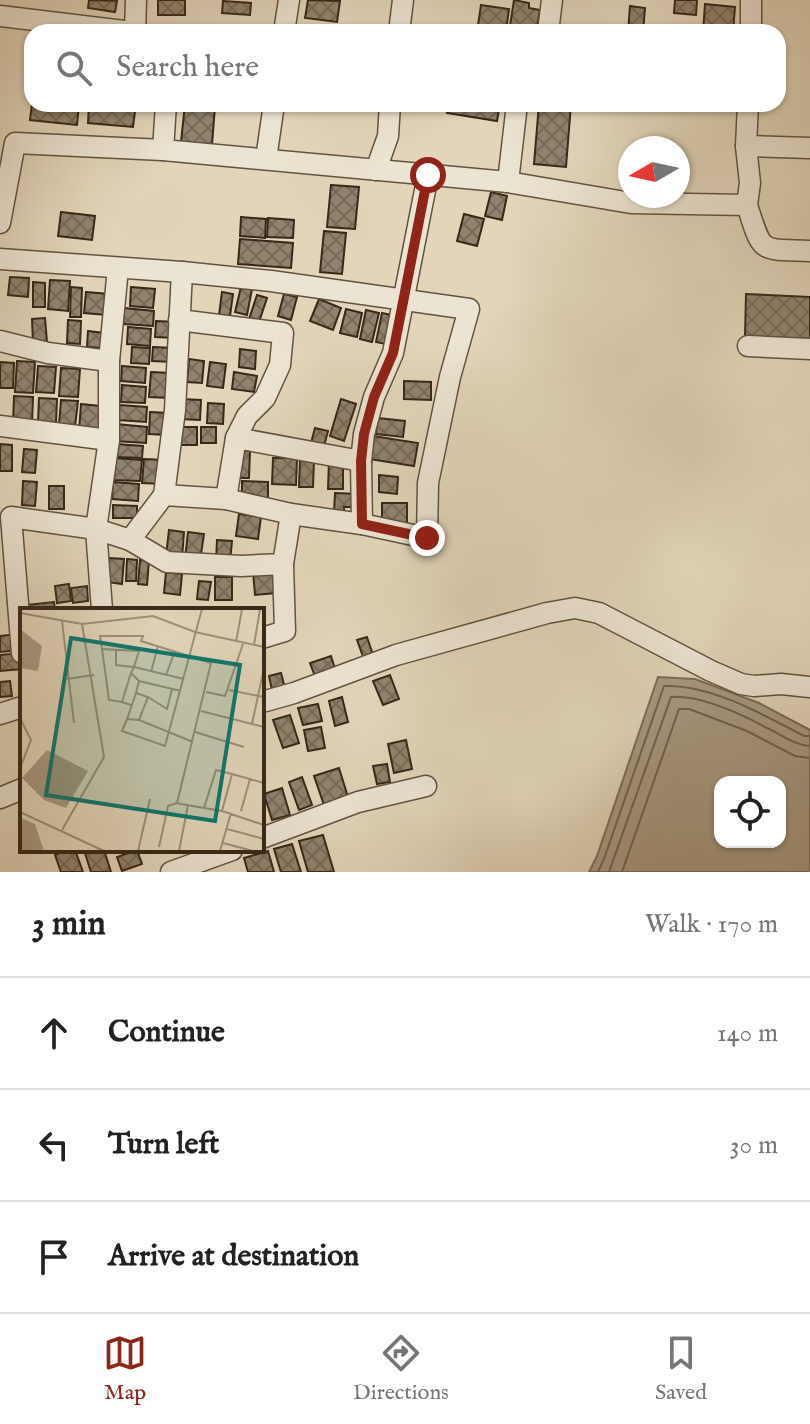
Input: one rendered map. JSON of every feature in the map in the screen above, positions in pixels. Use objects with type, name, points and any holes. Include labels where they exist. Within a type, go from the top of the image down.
[{"type":"street","points":[[134,24],[136,0]]},
{"type":"street","points":[[285,24],[289,0]]},
{"type":"street","points":[[400,24],[403,0]]},
{"type":"street","points":[[549,24],[552,0]]},
{"type":"street","points":[[751,0],[751,24]]},
{"type":"street","points":[[0,16],[66,24]]},
{"type":"street","points":[[163,150],[165,112]]},
{"type":"street","points":[[266,159],[273,112]]},
{"type":"street","points":[[376,170],[388,136],[390,112]]},
{"type":"street","points":[[508,182],[516,112]]},
{"type":"street","points":[[748,112],[746,146],[750,183],[747,205],[761,244],[768,249],[810,251]]},
{"type":"street","points":[[0,223],[15,143],[163,150],[508,182],[631,203],[747,205]]},
{"type":"street","points":[[746,146],[810,148]]},
{"type":"street","points":[[362,524],[364,434],[374,397],[393,353],[428,175]]},
{"type":"street","points":[[0,259],[271,281],[469,309],[450,377],[428,483],[427,538],[226,499],[164,495]]},
{"type":"street","points":[[102,608],[96,529],[109,440],[109,361],[118,268]]},
{"type":"street","points":[[130,540],[164,495],[175,410],[182,272]]},
{"type":"street","points":[[179,320],[283,333],[280,365],[265,398],[247,416],[236,438],[226,499]]},
{"type":"street","points":[[0,341],[48,353],[109,361]]},
{"type":"street","points":[[748,346],[810,349]]},
{"type":"street","points":[[0,426],[109,440]]},
{"type":"street","points":[[236,438],[361,461]]},
{"type":"street","points":[[264,637],[285,631],[283,564],[291,514]]},
{"type":"street","points":[[20,632],[5,517],[96,529],[130,540],[167,562],[241,566],[283,564]]},
{"type":"street","points":[[264,701],[396,655],[575,608],[599,613],[741,684],[810,687]]},
{"type":"street","points":[[0,714],[20,708]]},
{"type":"street","points":[[264,837],[358,802],[426,786]]},
{"type":"street","points":[[0,798],[20,790]]},
{"type":"street","points":[[171,872],[209,855]]},
{"type":"water","points":[[658,677],[695,679],[759,703],[810,730],[810,872],[589,872]]},
{"type":"building","points":[[89,0],[117,1],[115,12],[88,8]]},
{"type":"building","points":[[158,0],[185,0],[185,15],[158,15]]},
{"type":"building","points":[[308,0],[340,1],[337,22],[305,18]]},
{"type":"building","points":[[514,0],[529,3],[529,8],[540,10],[537,24],[510,24]]},
{"type":"building","points":[[675,0],[697,0],[696,15],[674,13]]},
{"type":"building","points":[[223,1],[251,3],[250,15],[222,13]]},
{"type":"building","points":[[705,4],[735,7],[734,24],[704,24]]},
{"type":"building","points":[[481,5],[509,9],[507,24],[478,24]]},
{"type":"building","points":[[630,6],[645,8],[644,24],[629,24]]},
{"type":"building","points":[[31,112],[78,112],[77,125],[30,120]]},
{"type":"building","points":[[89,112],[135,112],[133,127],[88,123]]},
{"type":"building","points":[[184,112],[215,112],[212,145],[181,142]]},
{"type":"building","points":[[447,112],[499,112],[497,121]]},
{"type":"building","points":[[538,112],[570,112],[566,167],[534,164]]},
{"type":"building","points":[[331,185],[359,187],[355,229],[327,227]]},
{"type":"building","points":[[491,192],[507,196],[502,220],[485,216]]},
{"type":"building","points":[[61,212],[95,216],[92,240],[58,236]]},
{"type":"building","points":[[464,214],[484,219],[477,246],[457,241]]},
{"type":"building","points":[[241,217],[266,219],[265,238],[240,236]]},
{"type":"building","points":[[268,218],[294,220],[293,238],[267,237]]},
{"type":"building","points":[[324,231],[346,233],[342,274],[320,272]]},
{"type":"building","points":[[240,239],[293,243],[291,268],[238,264]]},
{"type":"building","points":[[10,277],[29,278],[28,297],[8,295]]},
{"type":"building","points":[[50,280],[70,281],[68,311],[48,309]]},
{"type":"building","points":[[33,282],[45,283],[45,307],[33,307]]},
{"type":"building","points":[[71,287],[82,288],[81,317],[70,317]]},
{"type":"building","points":[[131,287],[155,289],[153,308],[130,306]]},
{"type":"building","points":[[241,287],[252,289],[247,315],[235,312]]},
{"type":"building","points":[[86,292],[109,294],[107,315],[84,313]]},
{"type":"building","points":[[222,292],[233,294],[230,316],[219,315]]},
{"type":"building","points":[[284,294],[297,297],[291,320],[278,316]]},
{"type":"building","points":[[746,294],[810,297],[810,339],[745,336]]},
{"type":"building","points":[[257,295],[267,298],[259,322],[249,319]]},
{"type":"building","points":[[319,299],[341,308],[333,330],[310,321]]},
{"type":"building","points":[[124,308],[154,311],[153,326],[123,324]]},
{"type":"building","points":[[346,309],[362,313],[357,337],[340,333]]},
{"type":"building","points":[[366,310],[379,313],[372,342],[360,339]]},
{"type":"building","points":[[382,313],[397,316],[391,345],[376,342]]},
{"type":"building","points":[[45,318],[47,342],[33,343],[32,319]]},
{"type":"building","points":[[68,320],[81,321],[80,344],[67,343]]},
{"type":"building","points":[[156,321],[177,322],[176,338],[155,337]]},
{"type":"building","points":[[128,327],[151,329],[150,346],[127,344]]},
{"type":"building","points":[[88,331],[104,333],[103,348],[87,347]]},
{"type":"building","points":[[132,347],[150,348],[149,364],[131,363]]},
{"type":"building","points":[[153,347],[174,348],[173,362],[152,361]]},
{"type":"building","points":[[240,349],[256,351],[255,369],[239,367]]},
{"type":"building","points":[[189,359],[204,361],[202,383],[187,382]]},
{"type":"building","points":[[17,361],[35,362],[33,393],[15,392]]},
{"type":"building","points":[[0,362],[14,363],[13,388],[0,388]]},
{"type":"building","points":[[210,362],[226,364],[223,388],[207,386]]},
{"type":"building","points":[[38,366],[56,367],[54,393],[36,392]]},
{"type":"building","points":[[122,366],[146,368],[145,383],[121,381]]},
{"type":"building","points":[[61,368],[80,369],[78,397],[59,396]]},
{"type":"building","points":[[151,372],[171,373],[170,398],[149,397]]},
{"type":"building","points":[[234,372],[257,376],[254,392],[232,389]]},
{"type":"building","points":[[404,381],[431,382],[431,400],[404,399]]},
{"type":"building","points":[[122,385],[146,387],[145,403],[121,402]]},
{"type":"building","points":[[14,396],[33,397],[32,423],[13,423]]},
{"type":"building","points":[[39,398],[57,399],[56,423],[38,422]]},
{"type":"building","points":[[180,399],[201,400],[200,420],[180,419]]},
{"type":"building","points":[[341,399],[356,404],[344,441],[330,436]]},
{"type":"building","points":[[61,400],[78,401],[75,427],[59,425]]},
{"type":"building","points":[[208,403],[224,404],[223,424],[207,423]]},
{"type":"building","points":[[81,404],[100,406],[99,432],[79,431]]},
{"type":"building","points":[[119,405],[147,407],[146,422],[118,420]]},
{"type":"building","points":[[150,412],[168,413],[166,435],[149,434]]},
{"type":"building","points":[[378,418],[405,421],[403,437],[376,434]]},
{"type":"building","points":[[116,424],[147,427],[146,443],[115,441]]},
{"type":"building","points":[[179,427],[197,427],[197,445],[178,445]]},
{"type":"building","points":[[201,427],[216,427],[216,443],[201,443]]},
{"type":"building","points":[[315,428],[328,431],[324,446],[311,443]]},
{"type":"building","points":[[373,436],[418,443],[414,466],[369,459]]},
{"type":"building","points":[[0,444],[12,445],[12,471],[0,471]]},
{"type":"building","points":[[116,444],[143,446],[142,458],[115,457]]},
{"type":"building","points":[[24,449],[37,450],[35,473],[22,472]]},
{"type":"building","points":[[236,451],[250,451],[249,478],[235,478]]},
{"type":"building","points":[[114,458],[142,460],[140,481],[112,480]]},
{"type":"building","points":[[273,458],[297,458],[296,485],[272,484]]},
{"type":"building","points":[[144,459],[164,460],[162,484],[142,483]]},
{"type":"building","points":[[300,460],[314,460],[313,487],[299,487]]},
{"type":"building","points":[[329,460],[343,460],[343,489],[328,489]]},
{"type":"building","points":[[379,475],[398,477],[397,494],[379,492]]},
{"type":"building","points":[[23,481],[37,482],[35,506],[22,505]]},
{"type":"building","points":[[242,481],[268,482],[268,501],[242,501]]},
{"type":"building","points":[[113,482],[139,484],[138,501],[112,499]]},
{"type":"building","points":[[49,486],[64,486],[64,509],[49,509]]},
{"type":"building","points":[[335,493],[358,494],[358,507],[344,507],[344,513],[334,512]]},
{"type":"building","points":[[382,503],[407,503],[407,524],[382,523]]},
{"type":"building","points":[[113,505],[137,506],[137,518],[113,518]]},
{"type":"building","points":[[239,514],[261,517],[258,539],[236,536]]},
{"type":"building","points":[[169,530],[184,532],[182,558],[166,556]]},
{"type":"building","points":[[188,532],[204,534],[200,561],[185,559]]},
{"type":"building","points":[[217,540],[232,541],[230,562],[216,561]]},
{"type":"building","points":[[109,558],[124,559],[122,584],[107,582]]},
{"type":"building","points":[[127,559],[137,560],[136,581],[126,581]]},
{"type":"building","points":[[140,560],[149,560],[147,585],[138,584]]},
{"type":"building","points":[[274,569],[276,593],[255,595],[253,571]]},
{"type":"building","points":[[166,572],[182,574],[180,595],[164,593]]},
{"type":"building","points":[[215,577],[232,577],[232,600],[215,600]]},
{"type":"building","points":[[199,581],[211,582],[208,600],[197,599]]},
{"type":"building","points":[[69,584],[71,601],[57,603],[55,586]]},
{"type":"building","points":[[87,586],[88,601],[73,603],[71,588]]},
{"type":"building","points":[[54,602],[55,608],[27,608],[27,605]]},
{"type":"building","points":[[17,634],[19,650],[0,652],[0,636]]},
{"type":"building","points":[[367,637],[374,658],[365,662],[357,640]]},
{"type":"building","points":[[20,653],[20,669],[0,671],[0,655]]},
{"type":"building","points":[[331,656],[336,672],[316,679],[310,663]]},
{"type":"building","points":[[281,673],[286,692],[273,695],[269,676]]},
{"type":"building","points":[[390,675],[399,699],[383,705],[373,681]]},
{"type":"building","points":[[10,681],[12,696],[0,697],[0,682]]},
{"type":"building","points":[[342,697],[348,722],[335,726],[329,701]]},
{"type":"building","points":[[318,704],[322,721],[303,725],[298,708]]},
{"type":"building","points":[[290,715],[299,743],[283,748],[273,720]]},
{"type":"building","points":[[321,727],[325,748],[308,751],[304,730]]},
{"type":"building","points":[[406,740],[412,769],[394,773],[388,744]]},
{"type":"building","points":[[387,764],[390,782],[377,784],[373,766]]},
{"type":"building","points":[[339,768],[348,797],[324,805],[314,776]]},
{"type":"building","points":[[302,777],[312,805],[299,810],[289,782]]},
{"type":"building","points":[[282,788],[290,815],[272,820],[264,794]]},
{"type":"building","points":[[323,835],[334,872],[308,872],[299,841]]},
{"type":"building","points":[[292,844],[301,872],[281,872],[274,849]]},
{"type":"building","points":[[268,851],[274,872],[248,872],[244,858]]},
{"type":"building","points":[[76,852],[83,872],[61,872],[55,855]]},
{"type":"building","points":[[85,852],[105,852],[111,872],[91,872]]},
{"type":"building","points":[[138,852],[142,864],[122,871],[117,857]]},
{"type":"route","points":[[427,538],[362,524],[361,461],[364,434],[374,397],[393,353],[428,175]]}]
